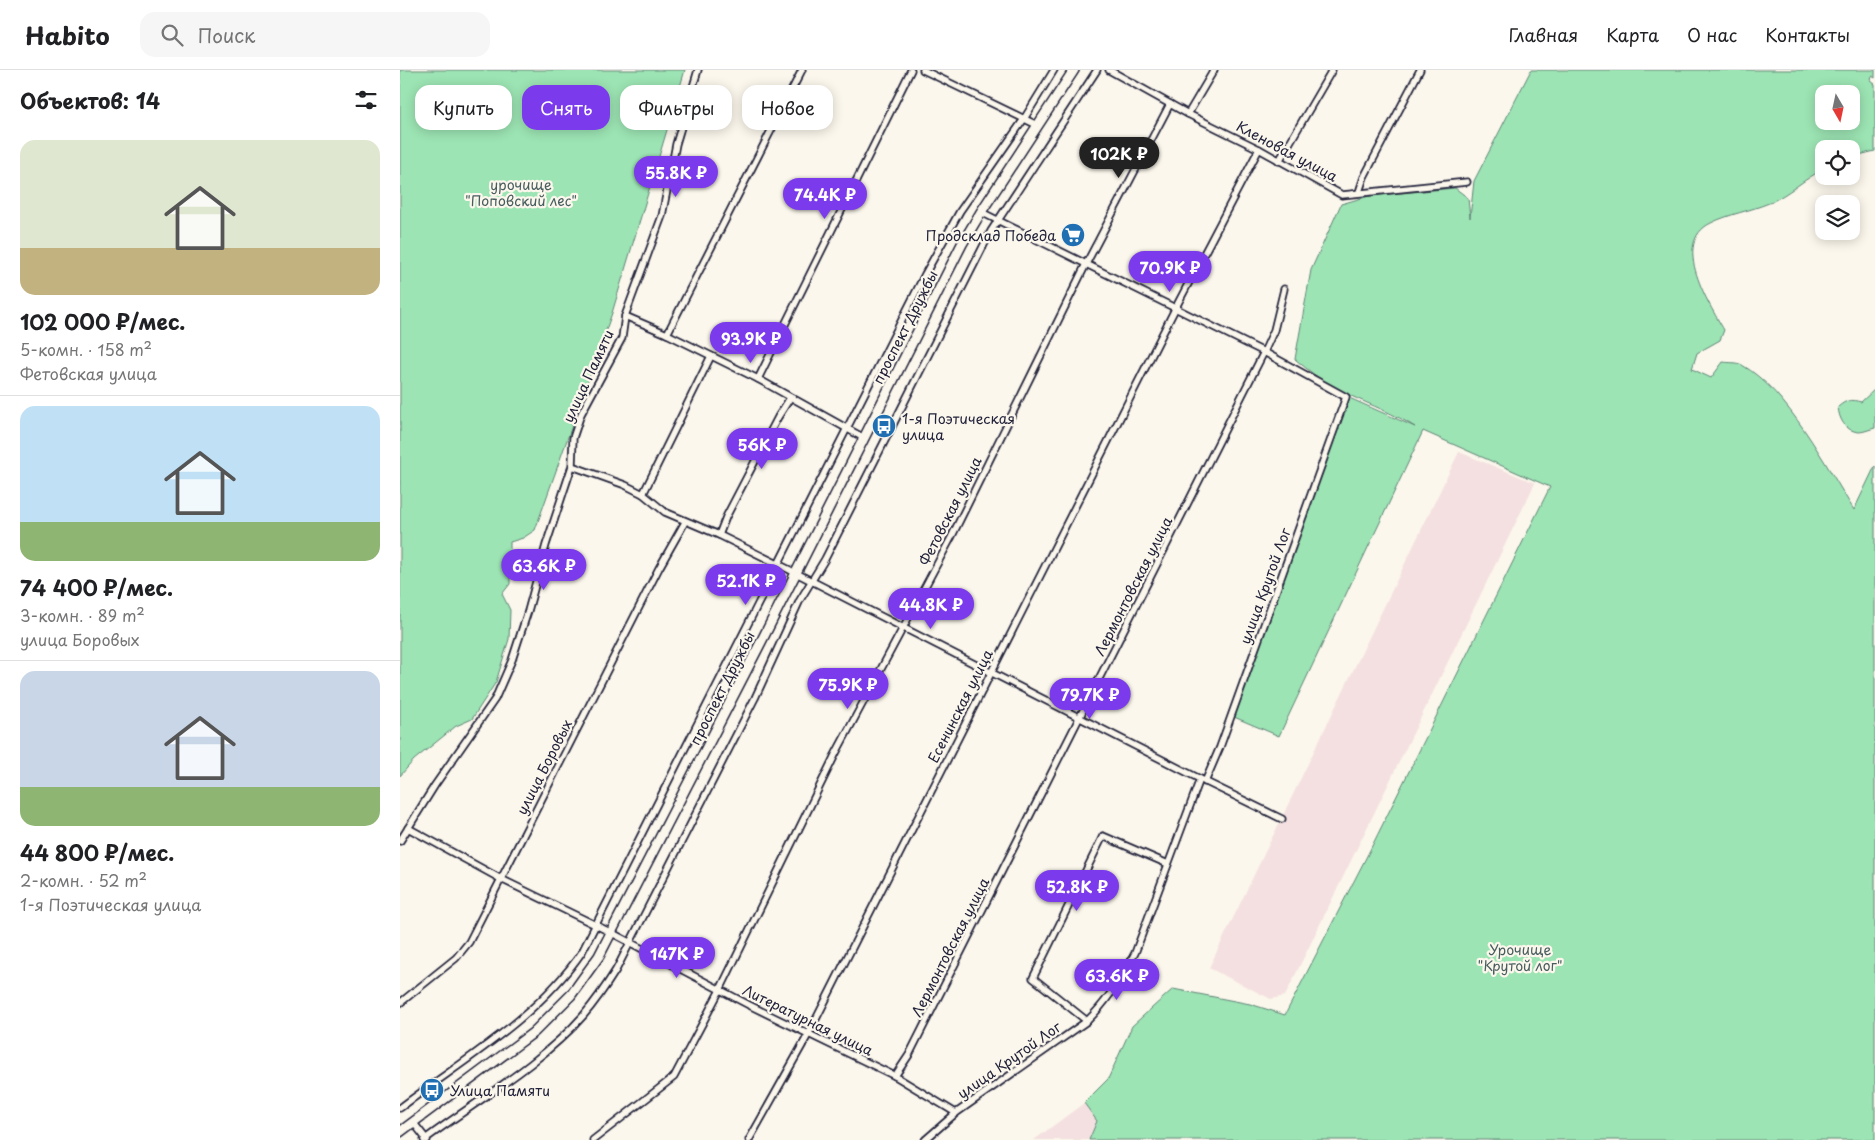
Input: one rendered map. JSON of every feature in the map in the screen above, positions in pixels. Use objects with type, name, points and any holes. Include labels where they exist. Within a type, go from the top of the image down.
[{"type":"main road","name":"проспект Дружбы","points":[[400,1132],[508,1052],[552,1016],[588,973],[612,933],[962,244],[1074,70]]},
{"type":"street","name":"улица Памяти","points":[[400,841],[435,785],[495,700],[528,611],[546,545],[572,466],[573,438],[581,414],[622,338],[625,316],[662,216],[676,144],[698,70]]},
{"type":"street","points":[[667,334],[802,70]]},
{"type":"street","points":[[758,379],[910,70]]},
{"type":"street","points":[[924,70],[1037,125]]},
{"type":"street","points":[[400,1108],[532,1010],[570,970],[597,926],[925,274],[960,211],[1024,119],[1054,70]]},
{"type":"street","points":[[414,1122],[426,1139],[538,1058],[582,1017],[600,995],[631,944],[755,698],[800,600],[825,559],[997,220],[1096,70]]},
{"type":"street","name":"Кленовая улица","points":[[1109,70],[1342,195],[1467,182]]},
{"type":"street","points":[[1188,114],[1214,70]]},
{"type":"street","points":[[1279,161],[1332,70]]},
{"type":"street","points":[[1359,192],[1364,177],[1420,70]]},
{"type":"street","name":"Фетовская улица","points":[[592,1140],[674,1077],[720,990],[835,755],[951,538],[1086,264],[1170,104]]},
{"type":"street","name":"Есенинская улица","points":[[749,1140],[808,1035],[1176,307],[1259,149]]},
{"type":"street","points":[[981,212],[1264,352]]},
{"type":"street","name":"Лермонтовская улица","points":[[896,1076],[909,1055],[1264,352],[1274,330],[1284,289]]},
{"type":"street","points":[[625,316],[667,334],[758,379],[864,438]]},
{"type":"street","name":"улица Крутой Лог","points":[[925,1140],[956,1113],[1087,1021],[1100,1008],[1125,973],[1135,954],[1168,864],[1237,700],[1346,398],[1264,352]]},
{"type":"street","points":[[643,494],[711,356]]},
{"type":"street","points":[[719,536],[726,517],[790,398]]},
{"type":"street","points":[[572,466],[625,485],[643,494],[665,512],[779,564],[1282,819]]},
{"type":"street","name":"улица Боровых","points":[[400,1003],[463,951],[659,568],[685,522]]},
{"type":"street","name":"Литературная улица","points":[[408,828],[501,879],[612,933],[808,1035],[896,1076],[956,1113]]},
{"type":"street","points":[[1087,1021],[1033,978],[1103,836],[1168,864]]},
{"type":"shaded area","points":[[1459,452],[1535,483],[1285,996],[1271,999],[1209,968]]},
{"type":"shaded area","points":[[1084,1103],[1098,1121],[1089,1140],[1034,1140]]},
{"type":"green space","name":"урочище \"Поповский лес\"","points":[[400,70],[685,70],[680,85],[620,85],[620,130],[667,130],[612,313],[535,530],[523,538],[510,542],[510,584],[502,594],[510,610],[509,639],[496,682],[472,719],[456,726],[414,760],[400,776]]},
{"type":"green space","name":"Урочище \"Крутой лог\"","points":[[1531,70],[1875,70],[1875,78],[1872,76],[1871,81],[1875,84],[1875,151],[1860,155],[1860,140],[1815,140],[1815,174],[1790,191],[1762,206],[1718,220],[1699,232],[1694,244],[1693,259],[1696,274],[1702,290],[1724,330],[1720,340],[1697,353],[1692,369],[1711,378],[1723,362],[1735,363],[1742,365],[1759,377],[1775,392],[1805,431],[1854,510],[1875,466],[1875,1140],[1089,1140],[1097,1121],[1084,1103],[1108,1079],[1132,1026],[1173,989],[1250,1004],[1285,1015],[1370,850],[1550,487],[1423,431],[1279,736],[1234,717],[1347,397],[1415,427],[1334,388],[1295,359],[1311,270],[1341,204],[1369,196],[1455,188],[1468,198],[1470,218],[1474,181]]},
{"type":"green space","points":[[1875,389],[1875,428],[1859,432],[1846,427],[1841,420],[1838,407],[1849,401],[1861,402]]},
{"type":"place","name":"Продсклад Победа","points":[[1073,235]]},
{"type":"place","name":"1-я Поэтическая улица","points":[[884,426]]},
{"type":"place","name":"Улица Памяти","points":[[432,1090]]}]
